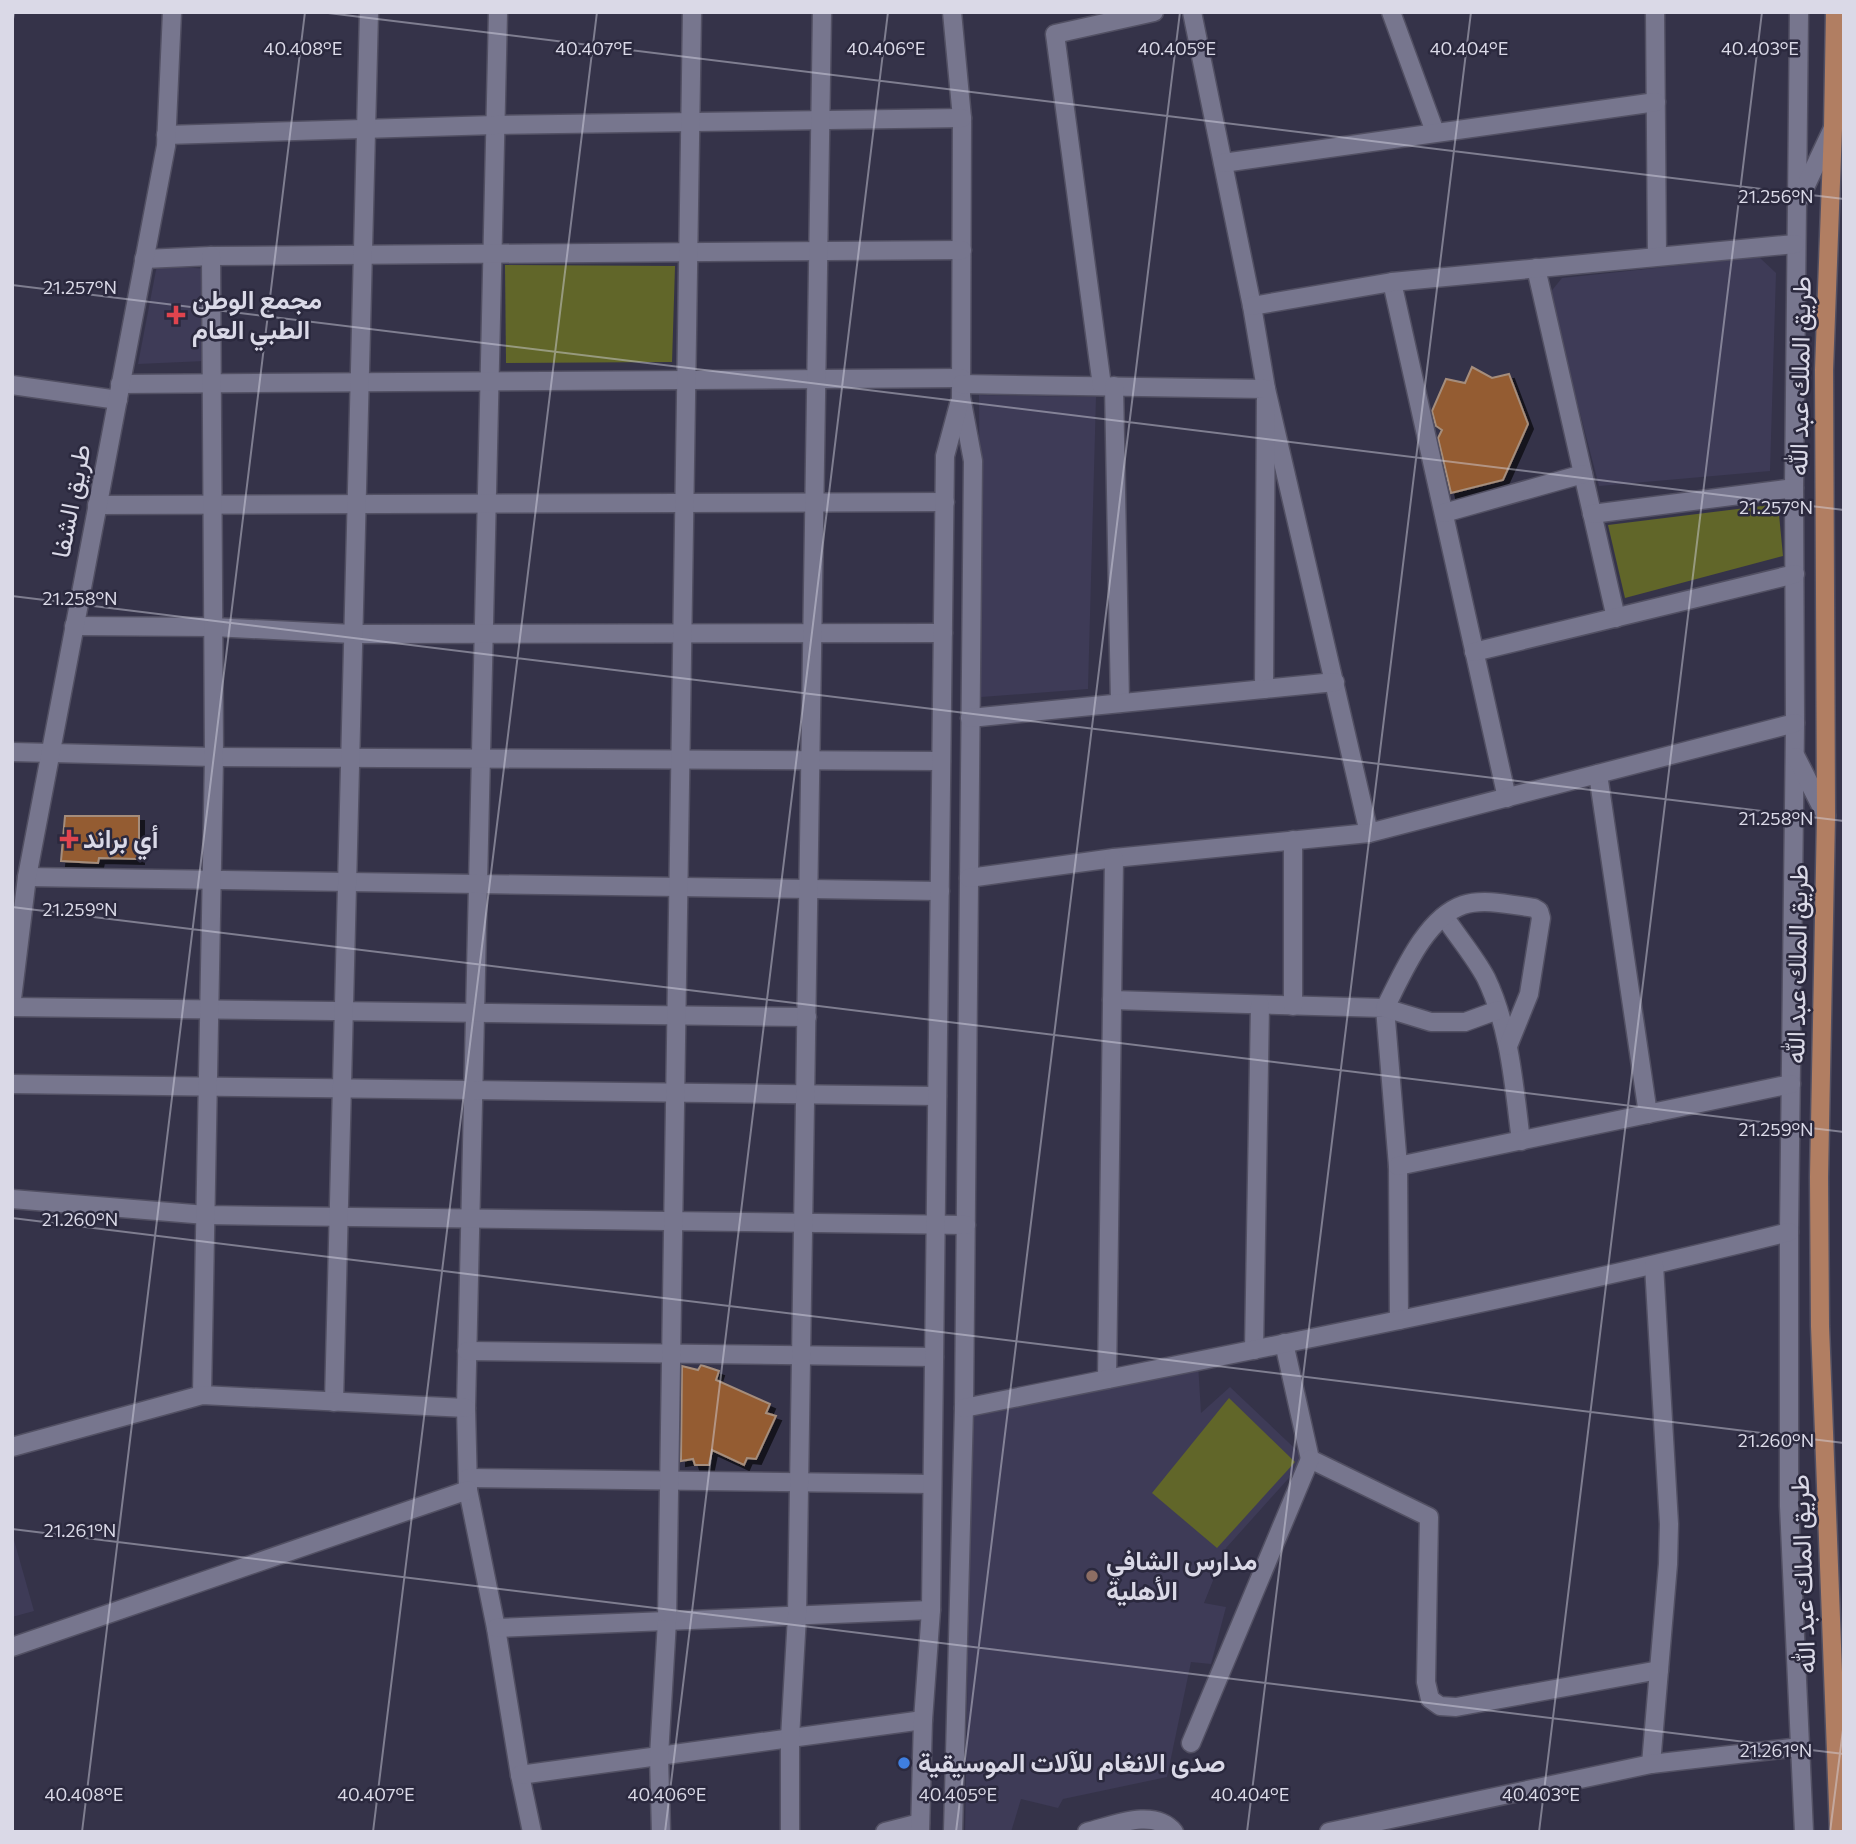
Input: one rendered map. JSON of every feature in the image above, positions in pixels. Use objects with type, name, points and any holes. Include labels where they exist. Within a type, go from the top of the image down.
[{"type":"main road","name":"طريق الملك عبد الله","points":[[1835,12],[1824,370],[1826,816],[1819,1177],[1820,1326],[1839,1832]]},
{"type":"street","name":"طريق الشفا","points":[[12,999],[27,877],[166,135],[172,12]]},
{"type":"street","points":[[334,1402],[369,12]]},
{"type":"street","points":[[498,12],[466,1408],[468,1484],[532,1832]]},
{"type":"street","points":[[660,1832],[659,1756],[667,1621],[692,12]]},
{"type":"street","points":[[790,1832],[790,1738],[797,1615],[804,1223],[822,12]]},
{"type":"street","points":[[952,12],[962,118],[961,386],[973,461],[964,1408],[953,1832]]},
{"type":"street","points":[[1120,703],[1108,386],[1055,34],[1154,12]]},
{"type":"street","points":[[1192,12],[1252,306],[1266,389],[1369,833]]},
{"type":"street","points":[[1391,12],[1435,132]]},
{"type":"street","points":[[1656,12],[1657,256]]},
{"type":"street","points":[[1799,12],[1795,244],[1795,723],[1788,1232],[1789,1506],[1804,1832]]},
{"type":"street","points":[[1223,163],[1656,102]]},
{"type":"street","points":[[166,135],[495,125],[962,118]]},
{"type":"street","points":[[1797,205],[1833,128]]},
{"type":"street","points":[[1252,306],[1392,282],[1795,244]]},
{"type":"street","points":[[144,259],[362,254],[961,250]]},
{"type":"street","points":[[202,1395],[215,757],[211,256]]},
{"type":"street","points":[[1536,268],[1616,618]]},
{"type":"street","points":[[1392,282],[1507,798]]},
{"type":"street","points":[[12,385],[119,392],[212,383],[816,379],[961,386],[1266,389]]},
{"type":"street","points":[[886,1832],[920,1828],[923,1720],[931,1610],[945,456],[961,386]]},
{"type":"street","points":[[1264,689],[1266,389]]},
{"type":"street","points":[[1444,513],[1583,474]]},
{"type":"street","points":[[1592,513],[1794,488]]},
{"type":"street","points":[[97,505],[945,502]]},
{"type":"street","points":[[1475,652],[1795,574]]},
{"type":"street","points":[[74,626],[214,627],[353,634],[943,633]]},
{"type":"street","points":[[970,718],[1335,682]]},
{"type":"street","points":[[969,878],[1114,858],[1369,833],[1795,723]]},
{"type":"street","points":[[12,752],[215,757],[941,761]]},
{"type":"street","points":[[1794,754],[1826,816]]},
{"type":"street","points":[[1598,774],[1648,1114]]},
{"type":"street","points":[[1293,840],[1293,1006]]},
{"type":"street","points":[[1107,1379],[1114,858]]},
{"type":"street","points":[[27,877],[940,891]]},
{"type":"street","points":[[1399,1320],[1398,1166],[1385,1008],[1413,952],[1444,916],[1464,905],[1490,903],[1534,908],[1539,911],[1541,919],[1529,994],[1508,1046]]},
{"type":"street","points":[[1444,916],[1486,978],[1498,1010],[1508,1046],[1521,1140]]},
{"type":"street","points":[[1112,1000],[1385,1008],[1431,1021],[1465,1022],[1498,1010]]},
{"type":"street","points":[[1254,1350],[1260,1004]]},
{"type":"street","points":[[12,1007],[807,1017]]},
{"type":"street","points":[[12,1084],[937,1096]]},
{"type":"street","points":[[1398,1166],[1791,1084]]},
{"type":"street","points":[[12,1199],[206,1215],[966,1225]]},
{"type":"street","points":[[964,1408],[1399,1320],[1654,1265],[1788,1232]]},
{"type":"street","points":[[1651,1765],[1669,1524],[1654,1265]]},
{"type":"street","points":[[1191,1743],[1310,1459],[1284,1343]]},
{"type":"street","points":[[467,1351],[934,1357]]},
{"type":"street","points":[[12,1447],[202,1395],[466,1408]]},
{"type":"street","points":[[1310,1459],[1429,1517],[1426,1682],[1430,1699],[1440,1706],[1456,1707],[1659,1670]]},
{"type":"street","points":[[12,1647],[468,1484],[669,1480],[932,1484]]},
{"type":"street","points":[[496,1628],[931,1610]]},
{"type":"street","points":[[520,1775],[923,1720]]},
{"type":"street","points":[[1329,1832],[1651,1765],[1800,1747]]},
{"type":"street","points":[[1087,1832],[1142,1819],[1160,1821],[1174,1832]]},
{"type":"shaded area","points":[[1759,257],[1776,273],[1770,471],[1599,486],[1549,294],[1562,278]]},
{"type":"shaded area","name":"مجمع الوطن الطبي العام","points":[[157,265],[207,269],[205,361],[138,364]]},
{"type":"shaded area","points":[[979,395],[1096,397],[1088,689],[981,697]]},
{"type":"shaded area","name":"مدارس الشافي الأهلية","points":[[1198,1363],[1201,1413],[1230,1387],[1306,1459],[1226,1548],[1204,1603],[1226,1607],[1211,1664],[1191,1662],[1167,1777],[1063,1799],[1058,1808],[1021,1799],[1011,1832],[965,1832],[972,1416]]},
{"type":"shaded area","points":[[12,1533],[34,1611],[12,1617]]},
{"type":"green space","points":[[505,265],[675,266],[672,362],[506,363]]},
{"type":"green space","points":[[1778,504],[1783,556],[1625,598],[1608,525]]},
{"type":"green space","points":[[1229,1398],[1295,1462],[1217,1548],[1152,1493]]},
{"type":"building","points":[[1472,367],[1492,378],[1509,374],[1528,424],[1503,480],[1451,493],[1438,438],[1442,430],[1436,426],[1432,411],[1446,379],[1465,383]]},
{"type":"building","points":[[65,816],[139,816],[139,859],[99,858],[98,863],[61,861]]},
{"type":"building","points":[[701,1365],[719,1371],[716,1380],[770,1404],[766,1413],[776,1416],[756,1459],[747,1458],[744,1465],[712,1450],[709,1465],[695,1465],[693,1459],[681,1461],[682,1366],[698,1370]]},
{"type":"place","name":"مجمع الوطن الطبي العام","points":[[176,315]]},
{"type":"place","name":"أي براند","points":[[69,839]]},
{"type":"place","name":"مدارس الشافي الأهلية","points":[[1092,1576]]},
{"type":"place","name":"صدى الانغام للآلات الموسيقية","points":[[904,1763]]}]
